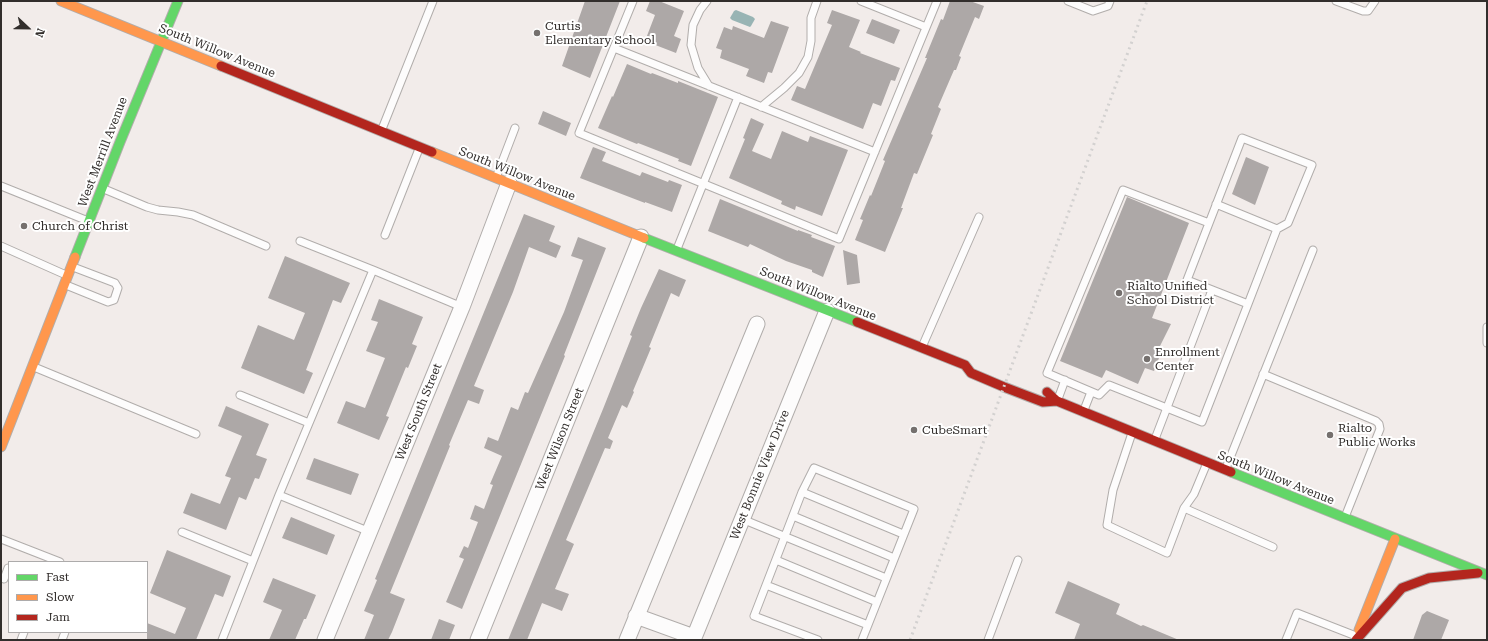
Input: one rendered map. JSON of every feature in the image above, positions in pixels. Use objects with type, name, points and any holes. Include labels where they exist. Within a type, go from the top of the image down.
[{"type":"street","name":"South Willow Avenue","points":[[61,1],[641,237],[965,365],[971,373],[1004,387],[1043,402],[1057,401]]},
{"type":"street","name":"West Merrill Avenue","points":[[1,447],[71,266],[178,1]]},
{"type":"street","name":"West South Street","points":[[325,640],[462,307],[503,181]]},
{"type":"street","name":"West Wilson Street","points":[[478,640],[641,237]]},
{"type":"street","name":"West Bonnie View Drive","points":[[696,639],[742,520],[827,311]]},
{"type":"street","points":[[627,640],[757,324]]},
{"type":"street","points":[[965,365],[974,363]]},
{"type":"street","name":"South Willow Avenue","points":[[1041,389],[1057,401],[1154,442],[1394,539],[1485,573]]},
{"type":"street","points":[[1356,639],[1394,539]]},
{"type":"street","points":[[1356,639],[1402,588],[1429,578],[1485,573]]},
{"type":"street","points":[[636,616],[696,639]]},
{"type":"lane","points":[[381,131],[433,1]]},
{"type":"lane","points":[[633,1],[579,133],[839,239],[937,1]]},
{"type":"lane","points":[[707,1],[700,10],[693,25],[691,45],[698,68],[709,86]]},
{"type":"lane","points":[[761,107],[790,83],[805,63],[808,57],[811,41],[811,18],[817,1]]},
{"type":"lane","points":[[861,1],[926,27]]},
{"type":"lane","points":[[1068,1],[1093,11],[1108,6],[1110,1]]},
{"type":"lane","points":[[1336,1],[1363,11],[1368,11],[1375,1]]},
{"type":"lane","points":[[614,48],[875,152]]},
{"type":"lane","points":[[676,251],[738,98]]},
{"type":"lane","points":[[503,181],[515,128]]},
{"type":"lane","points":[[1208,223],[1123,190],[1047,373],[1099,395],[1109,386],[1202,422],[1248,304],[1277,229],[1288,223],[1312,165],[1242,138],[1186,280],[1248,304]]},
{"type":"lane","points":[[384,235],[420,147]]},
{"type":"lane","points":[[1,186],[89,222]]},
{"type":"lane","points":[[102,188],[147,207],[194,216],[266,246]]},
{"type":"lane","points":[[1216,204],[1277,229]]},
{"type":"lane","points":[[922,348],[979,217]]},
{"type":"lane","points":[[300,241],[462,307]]},
{"type":"lane","points":[[1,246],[104,301],[108,302],[114,300],[118,288],[115,283],[71,266]]},
{"type":"lane","points":[[1225,470],[1313,250]]},
{"type":"lane","points":[[222,640],[279,495],[373,270]]},
{"type":"lane","points":[[1154,442],[1212,290]]},
{"type":"lane","points":[[1487,328],[1487,343]]},
{"type":"lane","points":[[32,366],[196,434]]},
{"type":"lane","points":[[1263,374],[1376,421],[1379,424],[1380,429],[1344,519]]},
{"type":"lane","points":[[1057,401],[1065,380]]},
{"type":"lane","points":[[1083,412],[1092,392]]},
{"type":"lane","points":[[240,394],[309,423]]},
{"type":"lane","points":[[1132,432],[1113,490],[1107,525],[1167,553],[1184,508],[1194,494],[1207,463]]},
{"type":"lane","points":[[818,640],[754,616],[802,492],[814,468],[914,509],[862,640]]},
{"type":"lane","points":[[802,492],[904,534]]},
{"type":"lane","points":[[279,495],[370,532]]},
{"type":"lane","points":[[1184,508],[1273,547]]},
{"type":"lane","points":[[793,516],[894,558]]},
{"type":"lane","points":[[742,520],[886,578]]},
{"type":"lane","points":[[182,532],[253,561]]},
{"type":"lane","points":[[1,539],[57,561]]},
{"type":"lane","points":[[776,560],[877,602]]},
{"type":"lane","points":[[988,640],[1018,560]]},
{"type":"lane","points":[[2,581],[8,568]]},
{"type":"lane","points":[[766,585],[868,625]]},
{"type":"lane","points":[[1286,640],[1297,613],[1356,639]]},
{"type":"water","points":[[736,10],[755,19],[750,27],[730,18]]},
{"type":"building","points":[[585,1],[620,1],[590,78],[562,66]]},
{"type":"building","points":[[650,1],[659,1],[684,11],[674,36],[681,39],[676,53],[645,41],[655,15],[646,11]]},
{"type":"building","points":[[950,1],[970,1],[984,6],[979,19],[975,17],[959,56],[961,57],[956,70],[954,70],[938,107],[941,109],[931,134],[933,135],[917,174],[914,173],[901,208],[903,208],[885,252],[855,240],[863,220],[860,219],[885,161],[883,160],[927,58],[925,58],[941,19],[943,20]]},
{"type":"building","points":[[832,10],[860,20],[849,47],[861,52],[860,53],[900,68],[895,81],[891,80],[881,106],[873,103],[863,129],[791,100],[797,86],[805,89],[832,25],[827,23]]},
{"type":"building","points":[[872,19],[900,30],[894,44],[866,33]]},
{"type":"building","points":[[771,21],[789,27],[772,73],[768,72],[764,83],[746,76],[749,69],[720,58],[722,50],[716,48],[724,27],[732,30],[733,26],[764,38]]},
{"type":"building","points":[[627,64],[678,83],[678,81],[718,97],[691,166],[678,161],[679,159],[598,128]]},
{"type":"building","points":[[543,111],[571,123],[566,136],[538,124]]},
{"type":"building","points":[[751,118],[764,124],[752,151],[771,159],[782,131],[808,142],[810,136],[848,150],[822,216],[796,206],[795,210],[781,204],[782,201],[729,178],[745,139],[743,138]]},
{"type":"building","points":[[593,147],[606,152],[602,161],[640,176],[642,172],[668,182],[669,180],[682,185],[672,212],[580,178]]},
{"type":"building","points":[[1246,157],[1269,167],[1255,205],[1232,194]]},
{"type":"building","points":[[1127,197],[1189,223],[1152,318],[1171,324],[1159,348],[1162,350],[1154,371],[1145,368],[1138,384],[1106,370],[1102,378],[1060,361]]},
{"type":"building","points":[[720,199],[798,231],[812,235],[811,237],[835,246],[823,277],[812,272],[812,270],[786,261],[750,244],[748,247],[708,231]]},
{"type":"building","points":[[524,214],[555,226],[549,241],[561,246],[556,258],[529,247],[513,292],[474,386],[484,390],[479,404],[468,400],[390,593],[405,599],[392,632],[388,640],[364,640],[374,615],[364,611],[377,580],[375,579]]},
{"type":"building","points":[[578,237],[606,248],[564,355],[565,356],[462,609],[446,602],[464,559],[459,557],[464,546],[468,548],[478,522],[470,519],[475,505],[484,509],[493,485],[490,484],[502,456],[484,448],[488,437],[498,441],[511,407],[518,410],[525,392],[528,393],[564,312],[583,260],[571,256]]},
{"type":"building","points":[[843,250],[857,255],[860,283],[847,285]]},
{"type":"building","points":[[285,256],[350,283],[341,303],[333,300],[306,370],[313,373],[304,394],[241,368],[258,325],[294,340],[305,313],[268,298]]},
{"type":"building","points":[[659,269],[686,280],[679,297],[671,293],[649,347],[651,348],[633,391],[634,392],[627,408],[622,405],[608,438],[613,441],[610,449],[605,448],[566,540],[574,544],[555,589],[569,594],[562,611],[542,603],[527,640],[508,640],[603,409],[632,336],[630,335]]},
{"type":"building","points":[[379,299],[423,317],[412,344],[417,346],[408,368],[406,367],[386,416],[389,417],[379,440],[337,423],[346,401],[365,408],[385,358],[366,351],[378,322],[371,320]]},
{"type":"building","points":[[226,406],[269,424],[256,455],[267,459],[259,479],[255,478],[246,500],[239,497],[226,530],[183,513],[191,493],[220,504],[231,478],[225,476],[242,436],[218,426]]},
{"type":"building","points":[[314,458],[359,474],[351,495],[306,479]]},
{"type":"building","points":[[291,517],[335,535],[327,555],[282,538]]},
{"type":"building","points":[[167,550],[231,576],[223,597],[215,594],[196,640],[147,640],[148,623],[175,634],[186,608],[150,593]]},
{"type":"building","points":[[273,578],[316,595],[295,640],[269,640],[282,610],[263,602]]},
{"type":"building","points":[[1068,581],[1120,604],[1116,614],[1141,626],[1143,625],[1179,640],[1074,640],[1080,624],[1055,613]]},
{"type":"building","points":[[1427,611],[1449,620],[1441,640],[1413,640],[1422,615]]},
{"type":"building","points":[[439,619],[455,625],[449,640],[431,640]]},
{"type":"railway","points":[[910,640],[1147,1]]},
{"type":"traffic: fast","points":[[75,257],[178,1]]},
{"type":"traffic: fast","points":[[644,238],[857,322]]},
{"type":"traffic: fast","points":[[1231,472],[1487,575]]},
{"type":"traffic: slow","points":[[61,1],[221,66]]},
{"type":"traffic: slow","points":[[432,152],[644,238]]},
{"type":"traffic: slow","points":[[1,447],[75,257]]},
{"type":"traffic: slow","points":[[1359,630],[1395,539]]},
{"type":"traffic: jam","points":[[221,66],[432,152]]},
{"type":"traffic: jam","points":[[857,322],[965,365],[971,373],[1004,387],[1043,402],[1057,401]]},
{"type":"traffic: jam","points":[[1047,392],[1057,401],[1231,472]]},
{"type":"traffic: jam","points":[[1356,640],[1402,588],[1429,578],[1478,573]]},
{"type":"place","name":"Curtis Elementary School","points":[[537,33]]},
{"type":"place","name":"Church of Christ","points":[[24,226]]},
{"type":"place","name":"Rialto Unified School District","points":[[1119,293]]},
{"type":"place","name":"Enrollment Center","points":[[1147,359]]},
{"type":"place","name":"CubeSmart","points":[[914,430]]},
{"type":"place","name":"Rialto Public Works","points":[[1330,435]]}]
